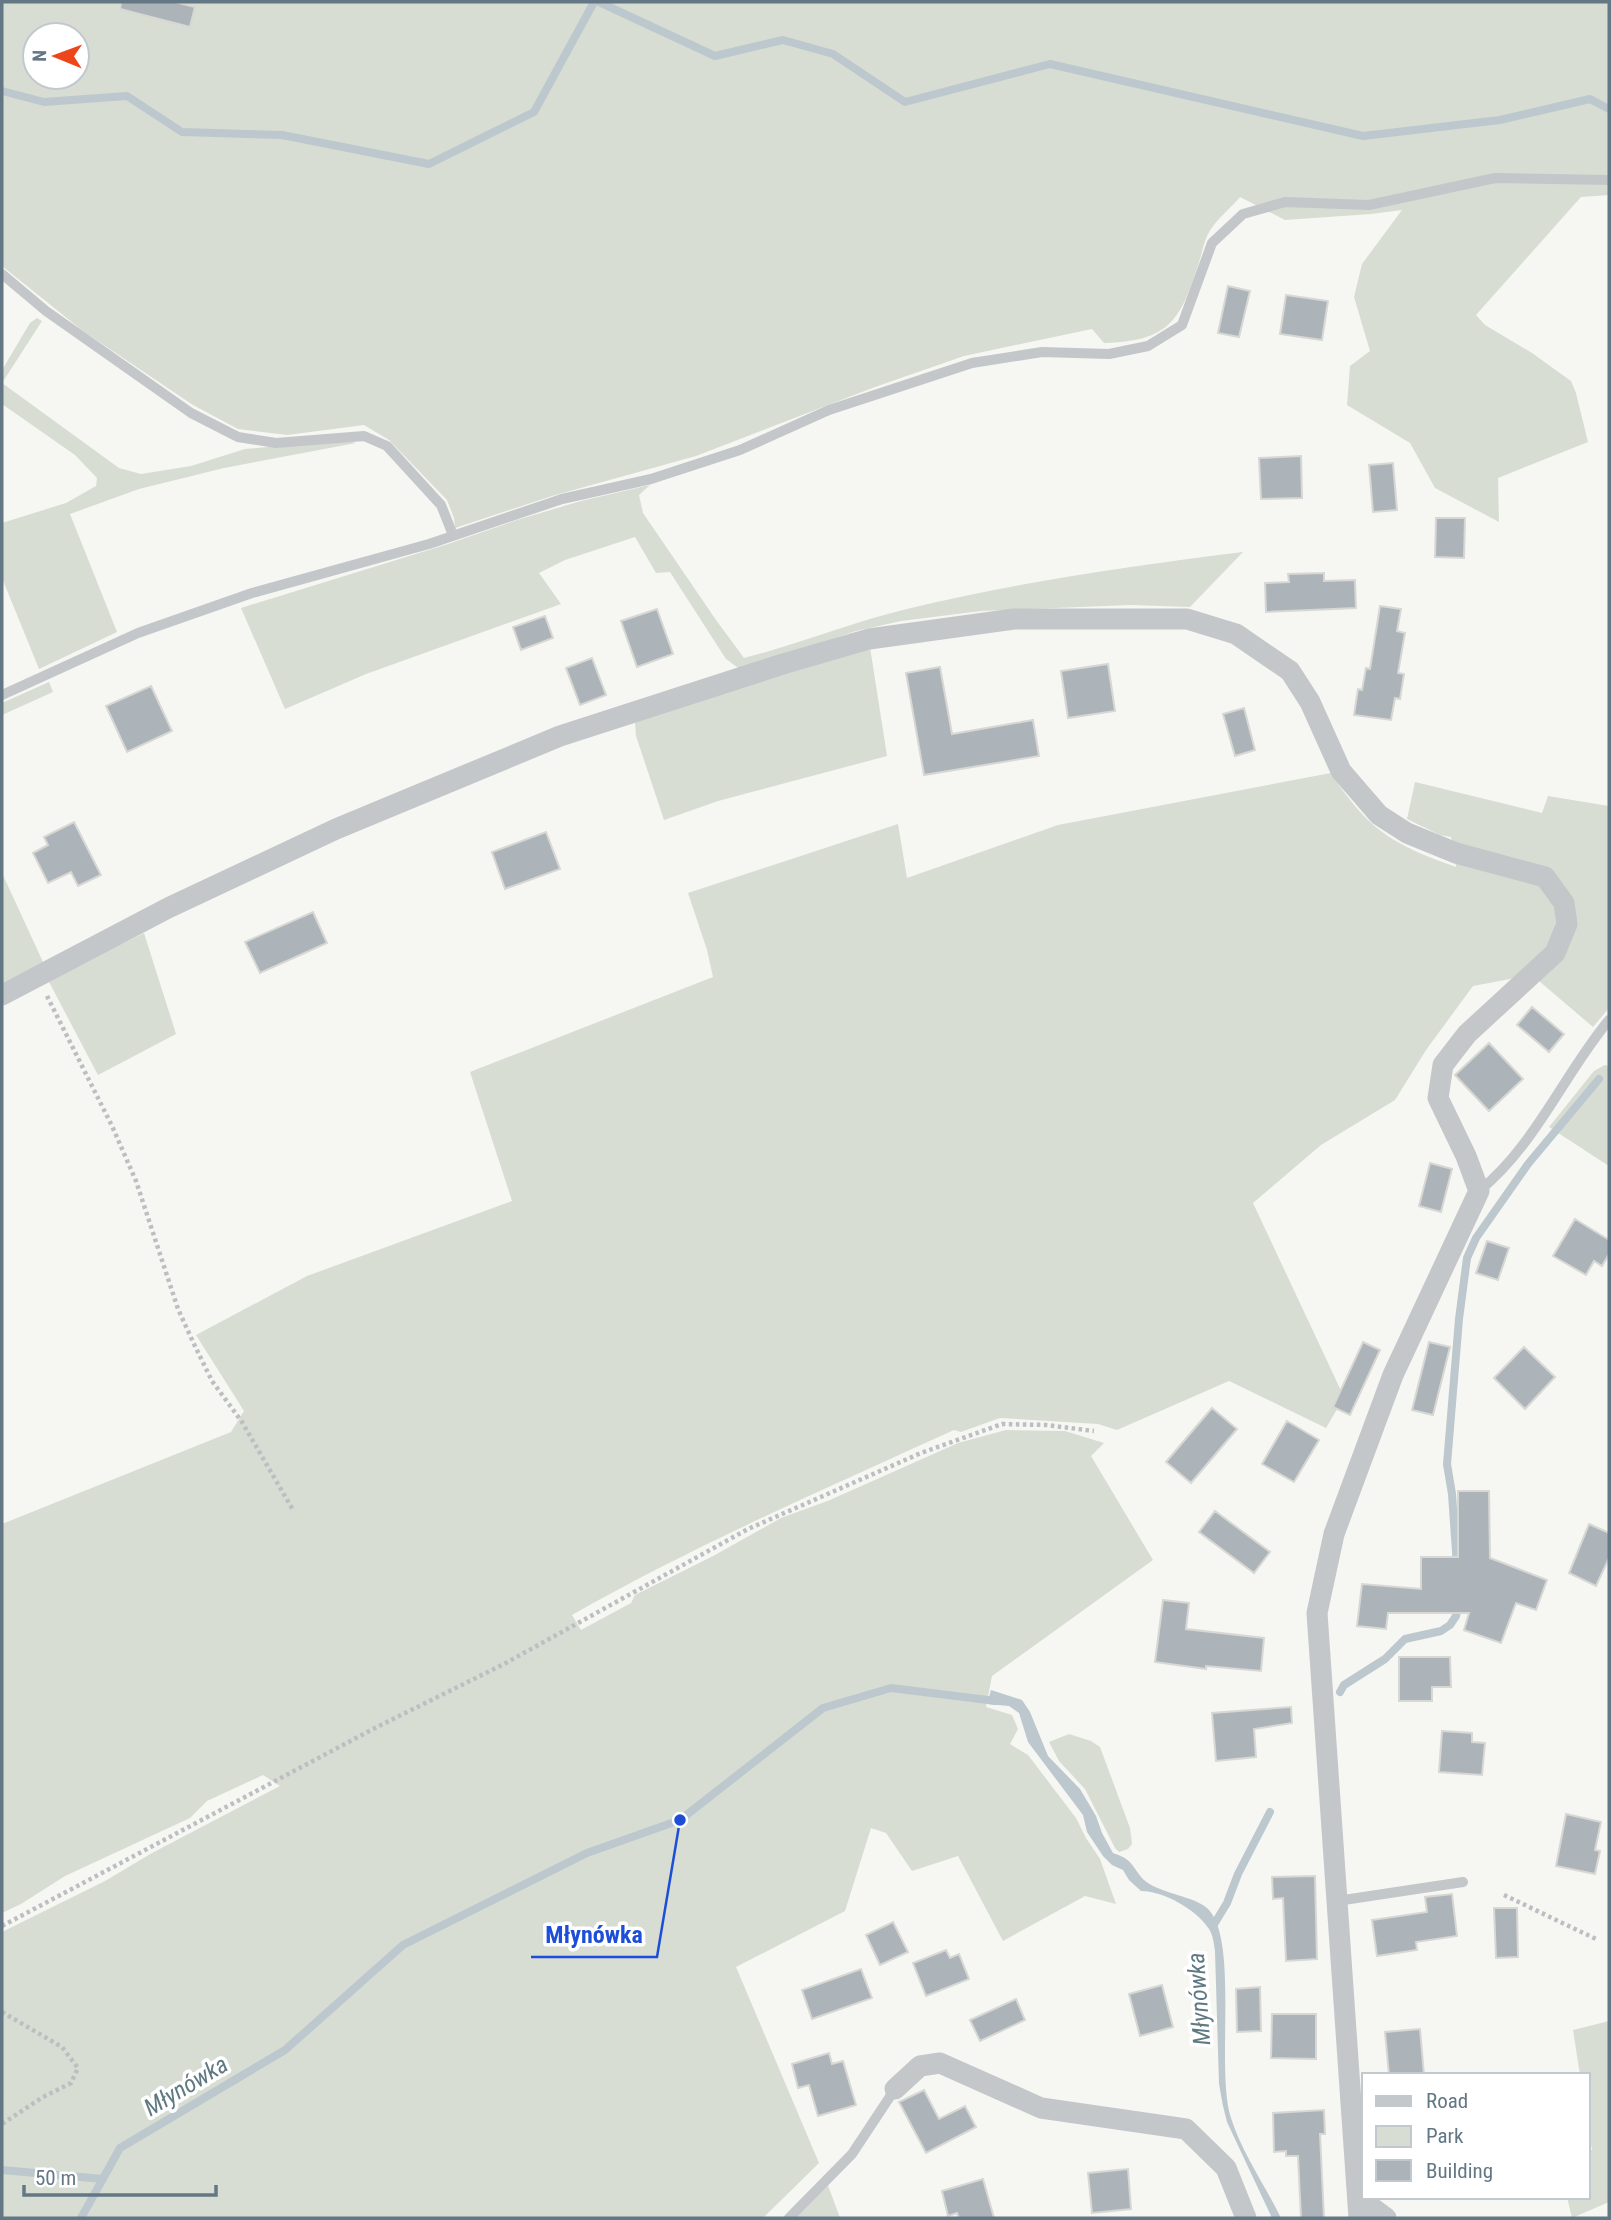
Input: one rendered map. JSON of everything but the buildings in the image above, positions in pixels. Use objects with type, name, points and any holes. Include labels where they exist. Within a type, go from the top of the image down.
[{"type":"street","points":[[2,995],[168,908],[335,829],[560,736],[869,639],[1014,619],[1187,620],[1236,635],[1290,671],[1310,702],[1342,771],[1378,816],[1406,833],[1456,853],[1545,877],[1564,903],[1567,924],[1555,953],[1467,1034],[1443,1065],[1438,1098],[1466,1156],[1479,1191],[1393,1375],[1334,1534],[1317,1614],[1359,2208],[1386,2218]]},
{"type":"street","points":[[895,2089],[920,2066],[940,2063],[1041,2108],[1186,2129],[1226,2168],[1245,2218]]},
{"type":"lane","points":[[2,695],[138,633],[252,593],[429,544],[562,499],[651,479],[740,450],[829,410],[972,363],[1042,352],[1110,354],[1148,346],[1182,325],[1212,243],[1243,214],[1285,202],[1369,205],[1495,178],[1609,180]]},
{"type":"lane","points":[[2,274],[46,311],[191,413],[237,437],[276,443],[364,436],[387,446],[441,505],[453,535]]},
{"type":"lane","points":[[1479,1191],[1497,1177],[1524,1144],[1592,1041],[1609,1020]]},
{"type":"lane","points":[[1337,1901],[1464,1882]]},
{"type":"lane","points":[[789,2218],[852,2154],[895,2089]]},
{"type":"path","points":[[37,976],[73,1045],[136,1181],[178,1309],[192,1342],[212,1381],[242,1422],[293,1510]]},
{"type":"path","points":[[2,1926],[340,1747],[504,1664],[748,1529],[921,1452],[1002,1424],[1046,1425],[1094,1431]]},
{"type":"path","points":[[1504,1895],[1598,1940]]},
{"type":"path","points":[[2,2012],[62,2047],[78,2068],[71,2083],[43,2097],[2,2124]]},
{"type":"green space","points":[[2,2],[1609,2],[1609,195],[1581,197],[1476,315],[1485,325],[1532,353],[1571,381],[1588,442],[1498,478],[1499,522],[1435,488],[1410,443],[1347,405],[1350,366],[1370,351],[1354,297],[1362,264],[1402,210],[1285,220],[1240,197],[1211,229],[1185,301],[1177,315],[1157,333],[1143,338],[1104,343],[1092,329],[964,356],[696,456],[552,496],[455,528],[447,500],[389,440],[364,425],[287,435],[238,429],[193,405],[83,331],[2,266]]},
{"type":"green space","points":[[37,318],[42,321],[2,383],[2,370],[30,323]]},
{"type":"green space","points":[[2,383],[119,468],[141,474],[191,466],[245,449],[344,440],[356,443],[224,468],[139,489],[70,514],[117,632],[39,669],[2,578],[2,523],[66,503],[96,486],[97,478],[75,455],[2,404]]},
{"type":"green space","points":[[650,485],[639,495],[643,513],[744,658],[886,614],[949,599],[1074,576],[1243,552],[1190,607],[1131,605],[981,611],[901,621],[856,631],[741,670],[726,659],[670,572],[656,573],[635,537],[565,560],[539,573],[561,604],[366,674],[285,709],[241,608],[517,520]]},
{"type":"green space","points":[[870,647],[887,756],[718,801],[664,820],[636,736],[635,721]]},
{"type":"green space","points":[[49,682],[53,692],[2,715],[2,703]]},
{"type":"green space","points":[[1331,773],[1357,808],[1383,833],[1415,851],[1456,867],[1451,837],[1440,835],[1407,819],[1415,782],[1542,813],[1548,796],[1609,806],[1609,1008],[1593,1027],[1532,975],[1473,986],[1426,1050],[1395,1100],[1321,1145],[1253,1203],[1344,1397],[1326,1428],[1229,1381],[1117,1430],[1098,1424],[1000,1418],[961,1432],[954,1430],[809,1496],[665,1565],[572,1615],[581,1630],[631,1603],[635,1595],[781,1518],[830,1500],[958,1443],[1006,1430],[1065,1431],[1104,1443],[1091,1456],[1153,1560],[992,1676],[986,1707],[1012,1715],[1018,1729],[1010,1744],[1028,1755],[1076,1818],[1100,1859],[1116,1904],[1085,1896],[1003,1941],[958,1856],[912,1871],[886,1833],[871,1828],[845,1911],[736,1967],[819,2163],[763,2218],[2,2218],[2,1932],[105,1881],[152,1853],[280,1786],[263,1775],[207,1801],[190,1818],[65,1876],[2,1913],[2,1524],[231,1432],[244,1411],[196,1335],[307,1276],[512,1201],[470,1072],[713,977],[688,893],[898,824],[907,878],[1058,825]]},
{"type":"green space","points":[[2,873],[43,962],[2,983]]},
{"type":"green space","points":[[144,933],[176,1034],[98,1075],[48,980]]},
{"type":"green space","points":[[1605,1065],[1609,1066],[1609,1166],[1549,1127],[1594,1071]]},
{"type":"green space","points":[[1069,1734],[1100,1747],[1130,1828],[1132,1844],[1128,1849],[1119,1852],[1115,1848],[1085,1789],[1059,1761],[1049,1742]]},
{"type":"green space","points":[[1609,2021],[1609,2202],[1572,2218],[1567,2199],[1590,2199],[1592,2150],[1590,2073],[1580,2073],[1573,2030]]},
{"type":"green space","points":[[826,2180],[840,2218],[789,2218]]},
{"type":"shaded area","points":[[991,1690],[1022,1700],[1030,1712],[1048,1756],[1080,1789],[1113,1853],[1131,1863],[1148,1883],[1202,1904],[1217,1924],[1225,1975],[1225,2069],[1231,2118],[1247,2156],[1281,2218],[1272,2218],[1227,2122],[1223,2106],[1219,2084],[1215,1951],[1210,1931],[1197,1915],[1179,1903],[1160,1894],[1141,1891],[1123,1870],[1112,1865],[1103,1856],[1087,1832],[1083,1815],[1028,1742],[1019,1713],[1009,1706],[987,1704]]},
{"type":"waterway","points":[[2,91],[44,102],[127,96],[182,132],[282,135],[429,164],[534,112],[594,2]]},
{"type":"waterway","points":[[599,2],[715,56],[783,40],[833,54],[905,102],[1050,64],[1363,136],[1500,120],[1590,99],[1609,109]]},
{"type":"waterway","points":[[1457,1566],[1447,1464],[1467,1258],[1476,1238],[1528,1164],[1599,1079]]},
{"type":"waterway","points":[[1340,1692],[1344,1685],[1385,1659],[1405,1639],[1441,1631],[1450,1625],[1456,1616],[1459,1603]]},
{"type":"waterway","name":"Młynówka","points":[[81,2218],[120,2148],[285,2050],[403,1945],[587,1853],[680,1820],[823,1708],[891,1688],[996,1701]]},
{"type":"waterway","points":[[1213,1926],[1227,1903],[1238,1874],[1270,1812]]},
{"type":"waterway","points":[[2,2170],[103,2179]]},
{"type":"place","name":"Młynówka","points":[[680,1820]]}]
